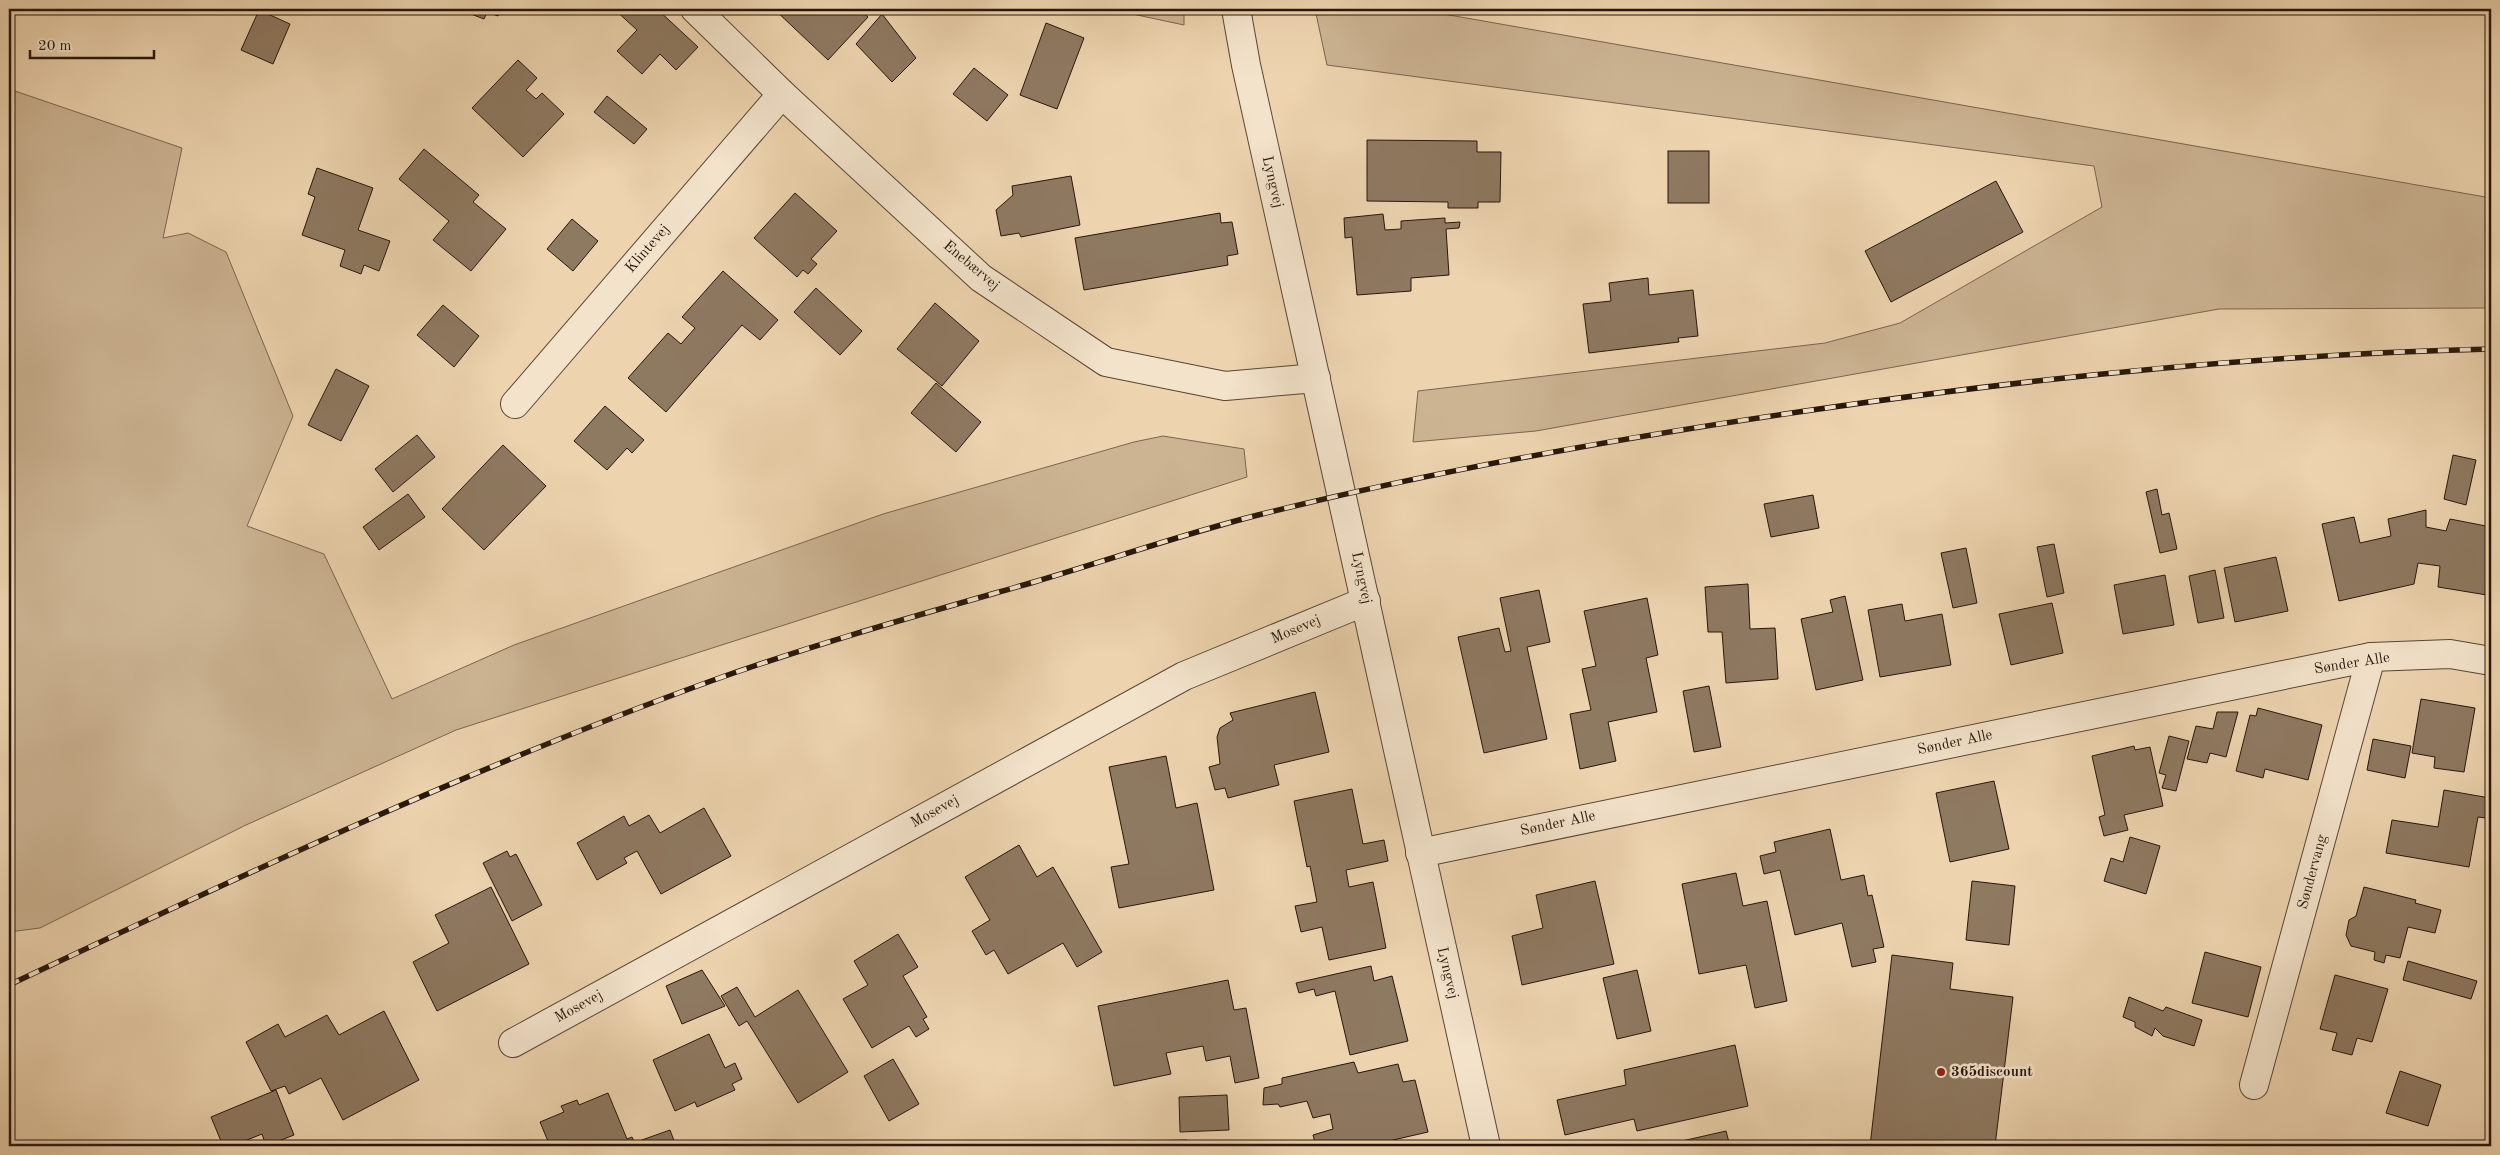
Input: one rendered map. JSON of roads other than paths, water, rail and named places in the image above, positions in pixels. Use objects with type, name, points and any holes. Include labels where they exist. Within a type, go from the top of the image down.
[{"type":"street","name":"Enebærvej","points":[[695,9],[782,94],[981,278],[1106,362],[1225,386],[1316,378]]},
{"type":"street","name":"Lyngvej","points":[[1236,9],[1248,74],[1486,1146]]},
{"type":"street","name":"Klintevej","points":[[515,404],[782,94]]},
{"type":"street","name":"Mosevej","points":[[513,1043],[1184,676],[1366,601]]},
{"type":"street","name":"Sønder Alle","points":[[1420,853],[2371,658],[2450,654],[2491,661]]},
{"type":"street","name":"Søndervang","points":[[2254,1086],[2371,658]]},
{"type":"railway","points":[[9,985],[269,864],[444,787],[621,715],[711,681],[831,641],[1258,515],[1467,468],[1607,442],[1903,397],[2071,377],[2239,362],[2323,356],[2491,349]]},
{"type":"place","name":"365discount","points":[[1941,1072]]}]
